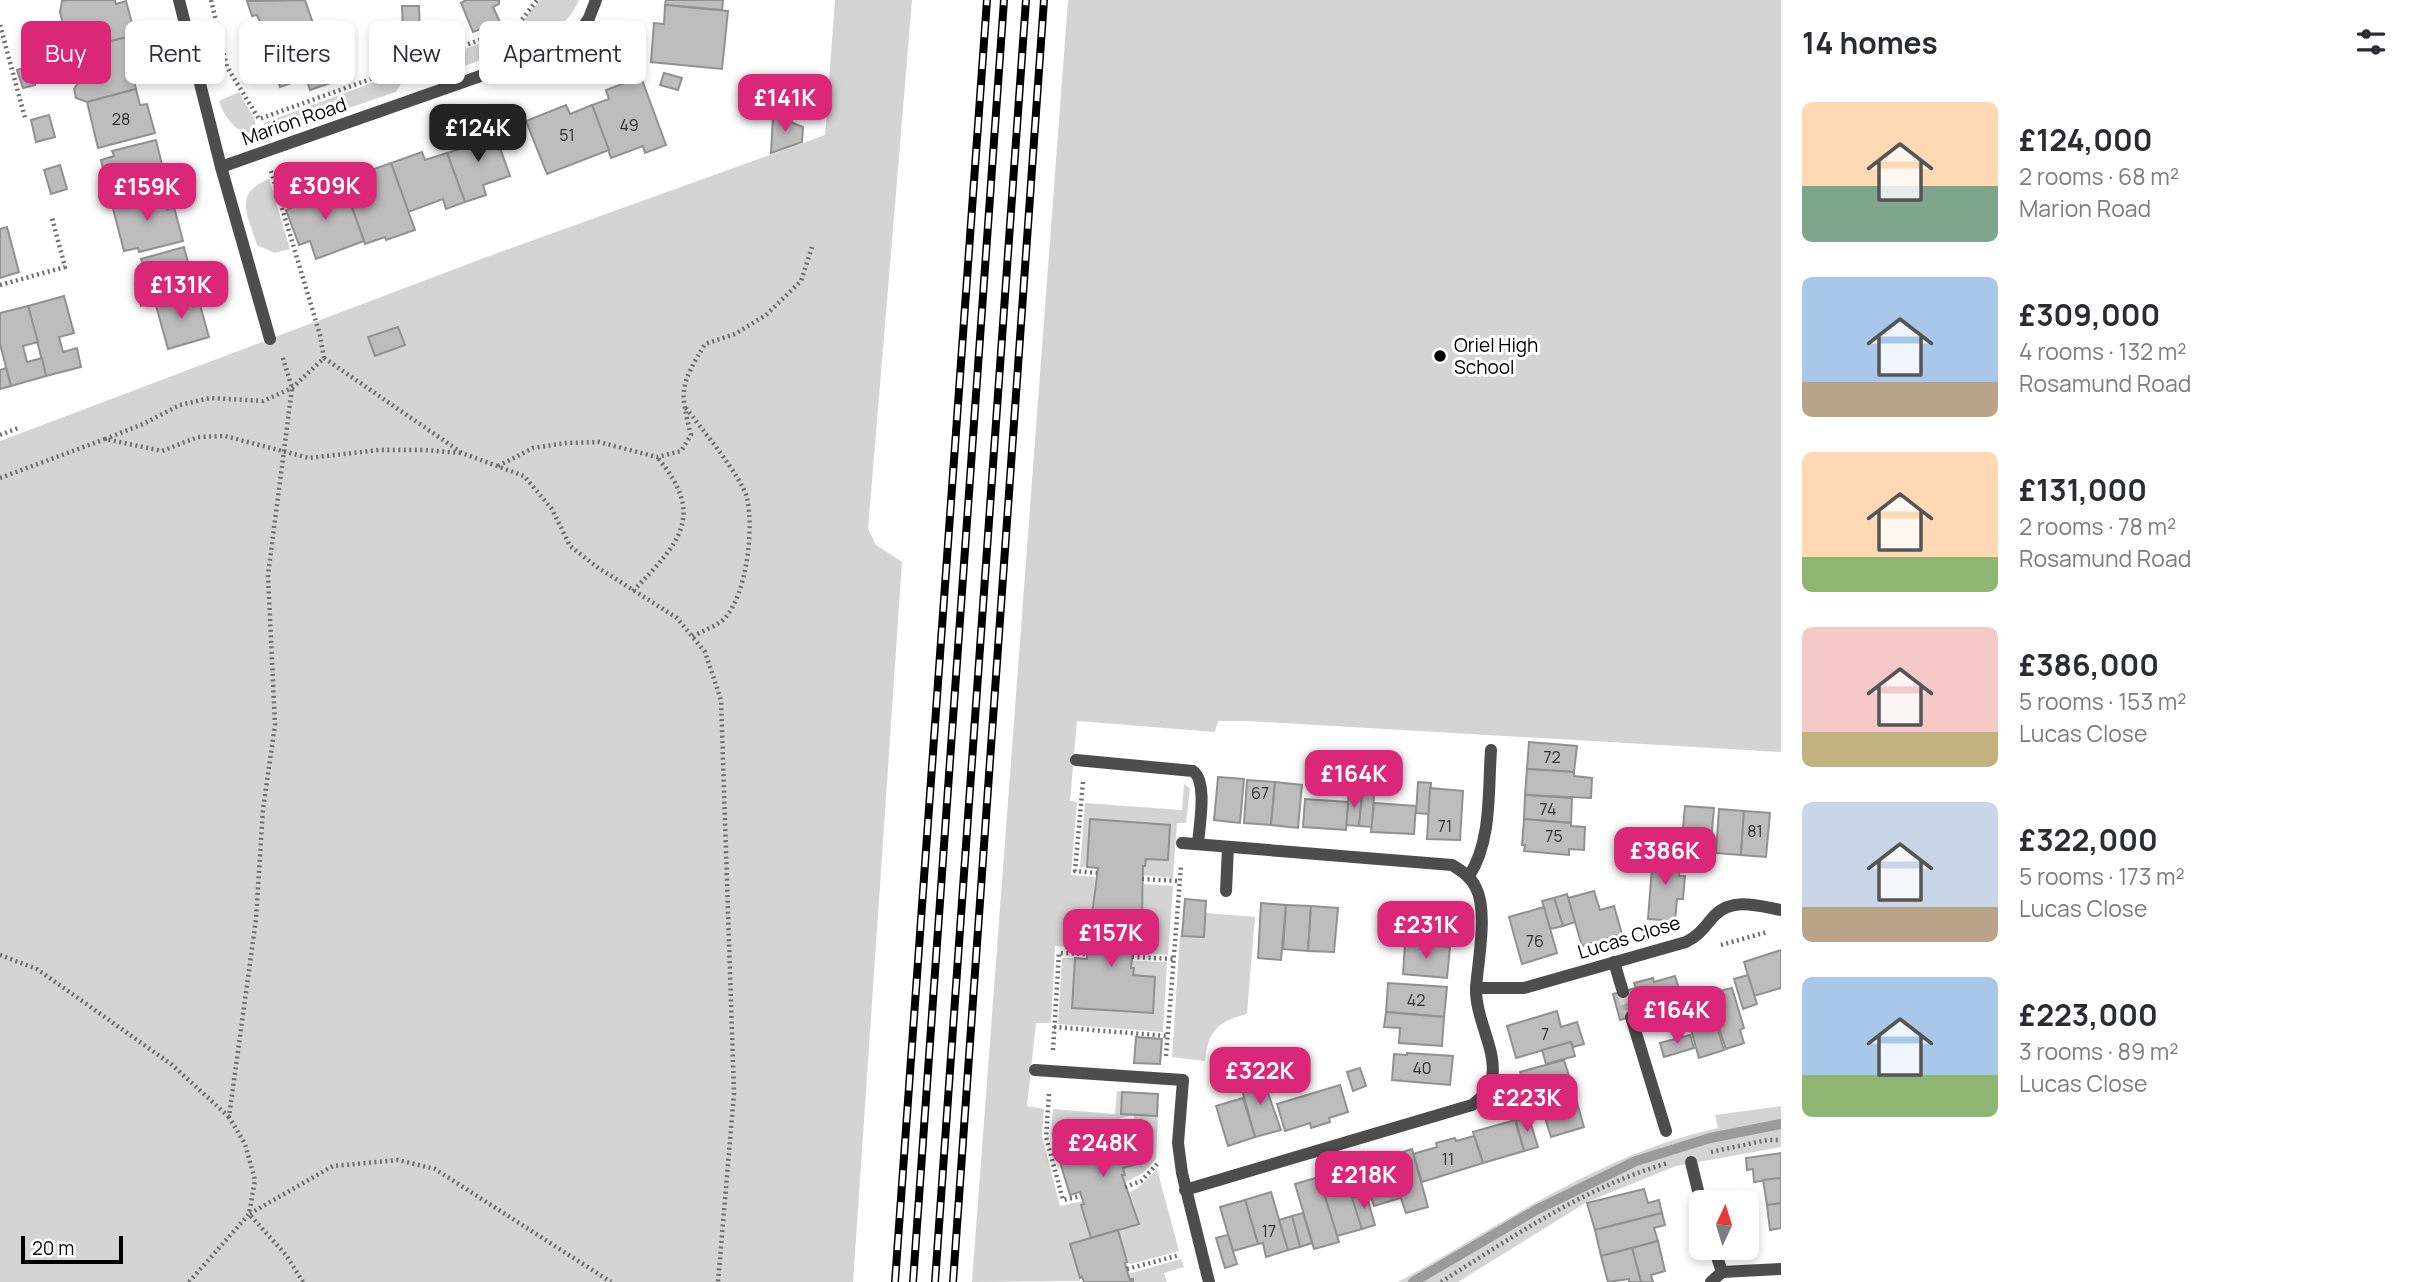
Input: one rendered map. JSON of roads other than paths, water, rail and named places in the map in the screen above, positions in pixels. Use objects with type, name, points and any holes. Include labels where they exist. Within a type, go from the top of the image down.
[{"type":"street","points":[[179,0],[221,167],[270,339]]},
{"type":"street","name":"Marion Road","points":[[221,167],[564,44],[579,33],[596,0]]},
{"type":"street","points":[[1469,876],[1476,866],[1483,846],[1491,750]]},
{"type":"street","points":[[1076,760],[1193,771],[1198,775],[1201,786],[1198,845]]},
{"type":"street","points":[[1182,843],[1440,863],[1452,865],[1469,876],[1480,896],[1481,910],[1477,1010],[1494,1064],[1490,1088],[1483,1098],[1472,1105],[1185,1190]]},
{"type":"street","points":[[1226,891],[1228,847]]},
{"type":"street","name":"Lucas Close","points":[[1476,988],[1524,988],[1686,942],[1698,936],[1724,908],[1749,904],[1781,910]]},
{"type":"street","points":[[1614,962],[1623,992]]},
{"type":"street","points":[[1631,1017],[1666,1131]]},
{"type":"street","points":[[1035,1070],[1182,1080],[1178,1143],[1185,1190],[1209,1282]]},
{"type":"street","points":[[1690,1159],[1698,1190]]},
{"type":"street","points":[[1718,1260],[1722,1272]]},
{"type":"street","points":[[1711,1282],[1722,1272],[1781,1269]]},
{"type":"waterway","points":[[1413,1282],[1536,1210],[1636,1161],[1710,1138],[1781,1124]]},
{"type":"tunnel","points":[[1623,992],[1631,1017]]},
{"type":"railway","points":[[895,1282],[987,0]]},
{"type":"railway","points":[[913,1282],[1004,0]]},
{"type":"railway","points":[[935,1282],[1026,0]]},
{"type":"railway","points":[[953,1282],[1044,0]]},
{"type":"place","name":"Oriel High School","points":[[1440,356]]}]
